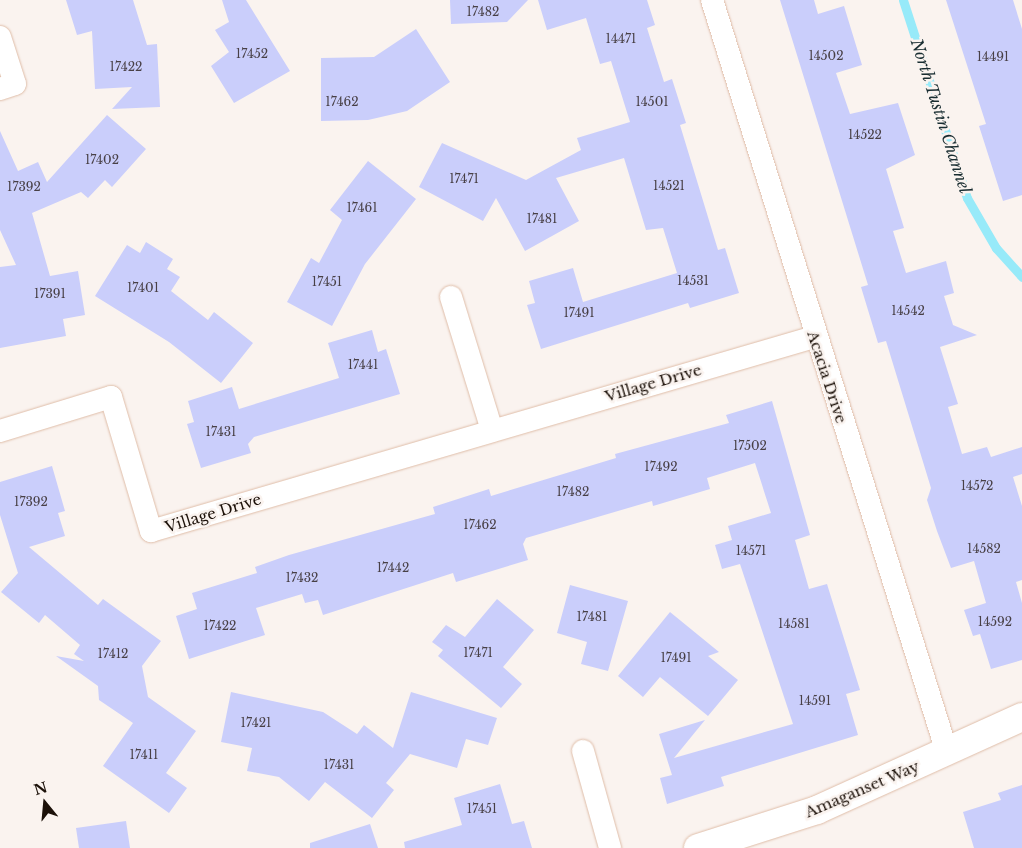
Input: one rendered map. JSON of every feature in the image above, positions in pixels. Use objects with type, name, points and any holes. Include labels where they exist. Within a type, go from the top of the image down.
[{"type":"street","name":"Acacia Drive","points":[[712,0],[814,337],[947,752]]},
{"type":"street","points":[[0,37],[15,84],[0,89]]},
{"type":"street","points":[[451,297],[492,430]]},
{"type":"street","name":"Village Drive","points":[[0,431],[110,397],[151,532],[492,430],[814,337]]},
{"type":"street","name":"Amaganset Way","points":[[698,848],[817,810],[1022,717]]},
{"type":"street","points":[[582,751],[610,848]]},
{"type":"building","points":[[66,0],[133,0],[147,45],[157,44],[160,107],[112,109],[132,87],[95,89],[92,31],[77,35]]},
{"type":"building","points":[[222,0],[246,0],[290,71],[234,103],[211,66],[229,52],[215,30],[229,22]]},
{"type":"building","points":[[450,0],[528,0],[507,22],[451,24]]},
{"type":"building","points":[[538,0],[647,0],[655,25],[647,28],[664,82],[672,79],[686,123],[680,125],[718,250],[725,248],[739,293],[690,308],[688,303],[541,349],[527,305],[535,303],[529,281],[573,268],[583,302],[677,273],[663,228],[646,230],[624,158],[556,178],[579,221],[525,251],[496,198],[483,221],[419,187],[442,143],[526,180],[581,150],[577,138],[630,122],[611,61],[600,64],[586,18],[547,30]]},
{"type":"building","points":[[780,0],[814,0],[818,14],[844,6],[862,65],[836,73],[850,114],[898,103],[915,155],[886,169],[904,228],[893,231],[906,273],[946,261],[954,293],[944,296],[953,325],[977,335],[940,347],[958,404],[948,407],[962,454],[987,447],[991,457],[1022,447],[1022,474],[1013,477],[1022,506],[1022,580],[1016,582],[1022,603],[1022,660],[991,669],[980,634],[973,636],[964,610],[986,603],[974,561],[951,568],[937,531],[927,500],[931,488],[886,341],[878,343],[861,287],[868,285]]},
{"type":"building","points":[[946,0],[1013,0],[1022,29],[1022,195],[1003,201],[979,126],[986,124]]},
{"type":"building","points":[[416,29],[450,82],[407,111],[368,120],[321,121],[321,58],[374,57]]},
{"type":"building","points":[[107,115],[146,149],[112,187],[105,180],[88,198],[81,192],[32,213],[50,276],[78,271],[85,315],[63,319],[66,336],[0,348],[0,267],[16,265],[0,230],[0,131],[18,171],[38,162],[47,182]]},
{"type":"building","points":[[368,161],[416,199],[365,264],[332,326],[287,302],[311,258],[319,263],[342,220],[330,210]]},
{"type":"building","points":[[146,242],[173,259],[167,269],[180,277],[171,291],[208,320],[214,312],[253,343],[221,383],[169,342],[95,296],[127,245],[140,253]]},
{"type":"building","points":[[372,330],[378,352],[386,349],[400,394],[254,437],[248,444],[251,453],[201,468],[187,424],[194,422],[188,401],[232,387],[239,409],[339,378],[328,343]]},
{"type":"building","points":[[772,401],[810,535],[795,540],[809,589],[827,584],[860,690],[846,694],[858,735],[721,777],[724,786],[667,804],[660,778],[672,775],[659,734],[705,720],[674,758],[793,724],[740,564],[722,569],[715,545],[732,540],[728,526],[771,513],[755,463],[707,478],[710,489],[653,506],[652,501],[526,538],[523,544],[528,560],[456,582],[453,573],[323,615],[318,600],[305,603],[302,594],[256,608],[265,635],[189,659],[176,616],[197,609],[192,593],[257,573],[255,567],[289,555],[435,514],[433,507],[489,489],[491,496],[616,458],[615,454],[729,423],[726,415]]},
{"type":"building","points":[[52,466],[65,511],[58,513],[65,536],[29,547],[98,605],[103,599],[161,641],[142,666],[148,697],[196,731],[166,773],[187,788],[169,813],[103,766],[133,723],[99,700],[98,686],[56,656],[84,661],[74,654],[80,645],[45,615],[39,623],[1,592],[18,573],[0,515],[0,482]]},
{"type":"building","points":[[570,585],[628,601],[608,671],[581,664],[587,642],[557,633]]},
{"type":"building","points":[[497,599],[534,630],[503,667],[522,684],[501,708],[438,656],[443,650],[432,642],[446,625],[465,637]]},
{"type":"building","points":[[670,612],[719,652],[708,656],[738,680],[708,716],[660,677],[643,697],[618,676]]},
{"type":"building","points":[[231,692],[323,712],[357,734],[364,725],[393,748],[411,692],[497,718],[488,745],[466,739],[457,768],[410,754],[386,783],[394,790],[372,818],[325,782],[309,801],[279,777],[247,771],[252,748],[221,742]]},
{"type":"building","points":[[500,784],[512,824],[524,821],[532,848],[405,848],[404,842],[462,825],[454,798]]},
{"type":"building","points":[[1022,785],[1022,848],[974,848],[963,812],[1001,800],[998,793]]},
{"type":"building","points":[[126,821],[130,848],[79,848],[76,828]]},
{"type":"building","points":[[370,824],[378,848],[310,848],[310,843]]},
{"type":"waterway","name":"North Tustin Channel","points":[[903,0],[967,198],[996,248],[1022,277]]}]
